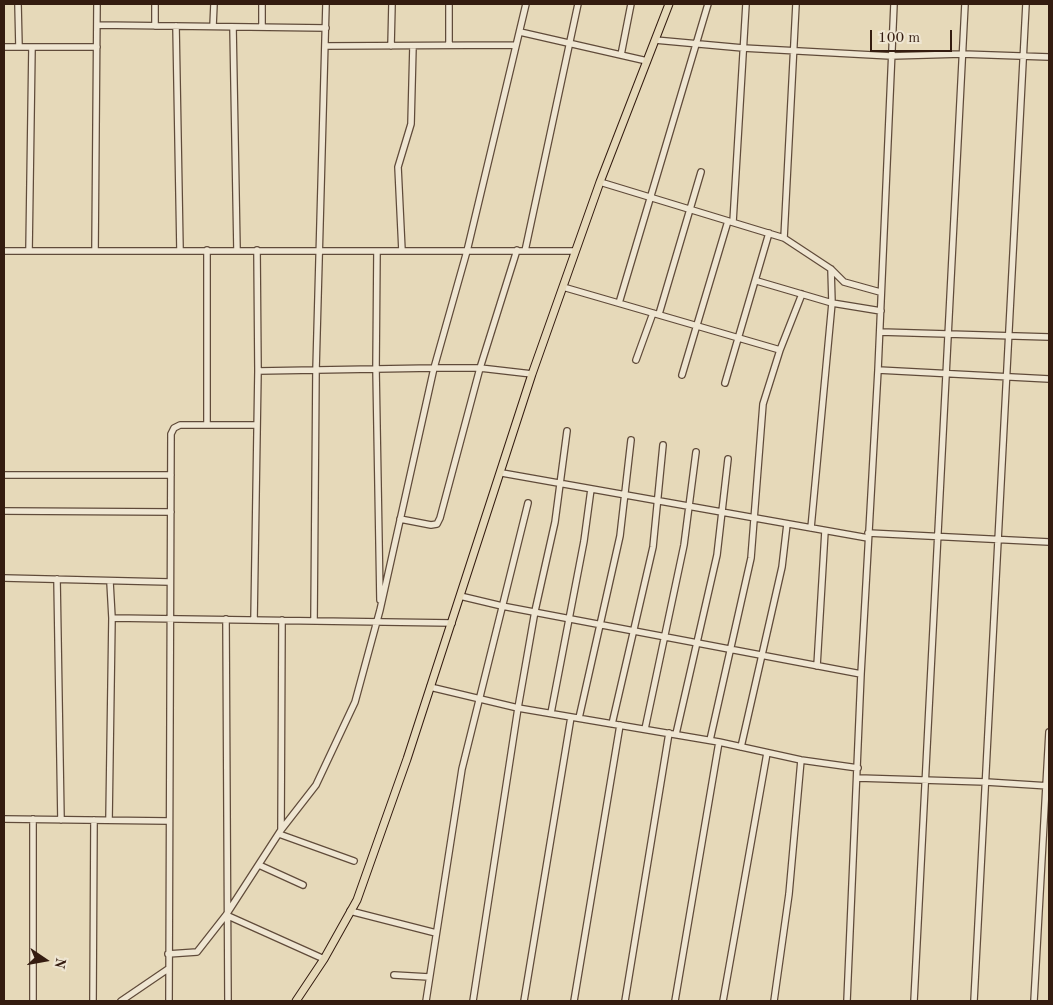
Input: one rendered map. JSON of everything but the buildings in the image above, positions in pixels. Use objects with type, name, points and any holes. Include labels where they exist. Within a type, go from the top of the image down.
[{"type":"main road","points":[[296,1001],[324,959],[357,900],[452,623],[532,374],[600,182],[669,4]]},
{"type":"street","points":[[18,4],[19,47]]},
{"type":"street","points":[[95,251],[97,4]]},
{"type":"street","points":[[155,4],[155,26]]},
{"type":"street","points":[[213,26],[214,4]]},
{"type":"street","points":[[262,4],[262,27]]},
{"type":"street","points":[[314,621],[316,370],[326,4]]},
{"type":"street","points":[[391,46],[392,4]]},
{"type":"street","points":[[449,4],[449,45]]},
{"type":"street","points":[[168,954],[196,952],[226,915],[280,832],[316,785],[355,702],[380,610],[434,368],[467,251],[526,4]]},
{"type":"street","points":[[525,251],[578,4]]},
{"type":"street","points":[[620,55],[631,4]]},
{"type":"street","points":[[619,303],[708,4]]},
{"type":"street","points":[[682,375],[731,222],[746,4]]},
{"type":"street","points":[[784,238],[796,4]]},
{"type":"street","points":[[847,1001],[894,4]]},
{"type":"street","points":[[914,1001],[946,334],[965,4]]},
{"type":"street","points":[[974,1001],[1026,4]]},
{"type":"street","points":[[97,25],[326,28]]},
{"type":"street","points":[[176,26],[180,250]]},
{"type":"street","points":[[234,27],[238,250]]},
{"type":"street","points":[[520,32],[647,61]]},
{"type":"street","points":[[655,40],[743,48],[891,56],[962,54],[1049,58]]},
{"type":"street","points":[[325,46],[516,45]]},
{"type":"street","points":[[402,251],[398,167],[410,124],[412,46]]},
{"type":"street","points":[[4,47],[97,47]]},
{"type":"street","points":[[29,251],[32,47]]},
{"type":"street","points":[[636,360],[656,314],[702,172]]},
{"type":"street","points":[[600,182],[784,238],[830,269],[844,282],[880,292]]},
{"type":"street","points":[[725,384],[757,280],[769,233]]},
{"type":"street","points":[[207,250],[207,425]]},
{"type":"street","points":[[254,620],[258,370],[257,250]]},
{"type":"street","points":[[400,519],[431,526],[436,524],[440,518],[480,368],[517,250]]},
{"type":"street","points":[[4,251],[575,251]]},
{"type":"street","points":[[377,251],[376,369],[380,610]]},
{"type":"street","points":[[811,528],[832,303],[830,269]]},
{"type":"street","points":[[757,280],[832,303],[880,311]]},
{"type":"street","points":[[563,286],[780,350]]},
{"type":"street","points":[[710,740],[751,558],[752,518],[763,404],[780,350],[802,294]]},
{"type":"street","points":[[880,332],[1049,337]]},
{"type":"street","points":[[258,370],[480,368],[532,374]]},
{"type":"street","points":[[878,370],[1049,379]]},
{"type":"street","points":[[169,1001],[168,821],[171,434],[174,428],[180,425],[257,425]]},
{"type":"street","points":[[473,1001],[518,708],[535,612],[555,522],[567,431]]},
{"type":"street","points":[[579,718],[620,536],[631,440]]},
{"type":"street","points":[[612,724],[632,630],[653,547],[663,445]]},
{"type":"street","points":[[645,729],[690,506],[696,452]]},
{"type":"street","points":[[676,734],[717,555],[728,459]]},
{"type":"street","points":[[502,472],[825,530],[868,535],[936,536],[1049,542]]},
{"type":"street","points":[[4,475],[171,475]]},
{"type":"street","points":[[551,713],[584,541],[591,489]]},
{"type":"street","points":[[426,1001],[462,769],[478,698],[528,503]]},
{"type":"street","points":[[4,511],[171,512]]},
{"type":"street","points":[[741,747],[782,568],[787,524]]},
{"type":"street","points":[[817,666],[825,530]]},
{"type":"street","points":[[4,578],[169,582]]},
{"type":"street","points":[[57,580],[61,820]]},
{"type":"street","points":[[109,820],[112,618],[110,582]]},
{"type":"street","points":[[460,596],[502,606],[861,674]]},
{"type":"street","points":[[112,618],[452,623]]},
{"type":"street","points":[[226,619],[226,915],[228,1001]]},
{"type":"street","points":[[280,832],[282,620]]},
{"type":"street","points":[[430,687],[518,708],[710,740],[801,760],[858,768]]},
{"type":"street","points":[[524,1001],[571,717]]},
{"type":"street","points":[[574,1001],[620,725]]},
{"type":"street","points":[[1034,1001],[1048,786],[1049,732]]},
{"type":"street","points":[[625,1001],[669,733]]},
{"type":"street","points":[[675,1001],[719,742]]},
{"type":"street","points":[[723,1001],[767,753]]},
{"type":"street","points":[[774,1001],[789,894],[801,760]]},
{"type":"street","points":[[858,778],[1048,786]]},
{"type":"street","points":[[4,819],[168,821]]},
{"type":"street","points":[[33,820],[33,1001]]},
{"type":"street","points":[[93,1001],[94,820]]},
{"type":"street","points":[[280,832],[354,861]]},
{"type":"street","points":[[259,865],[303,885]]},
{"type":"street","points":[[350,910],[436,933]]},
{"type":"street","points":[[226,915],[324,959]]},
{"type":"street","points":[[121,1001],[168,969]]},
{"type":"street","points":[[394,975],[429,977]]}]
